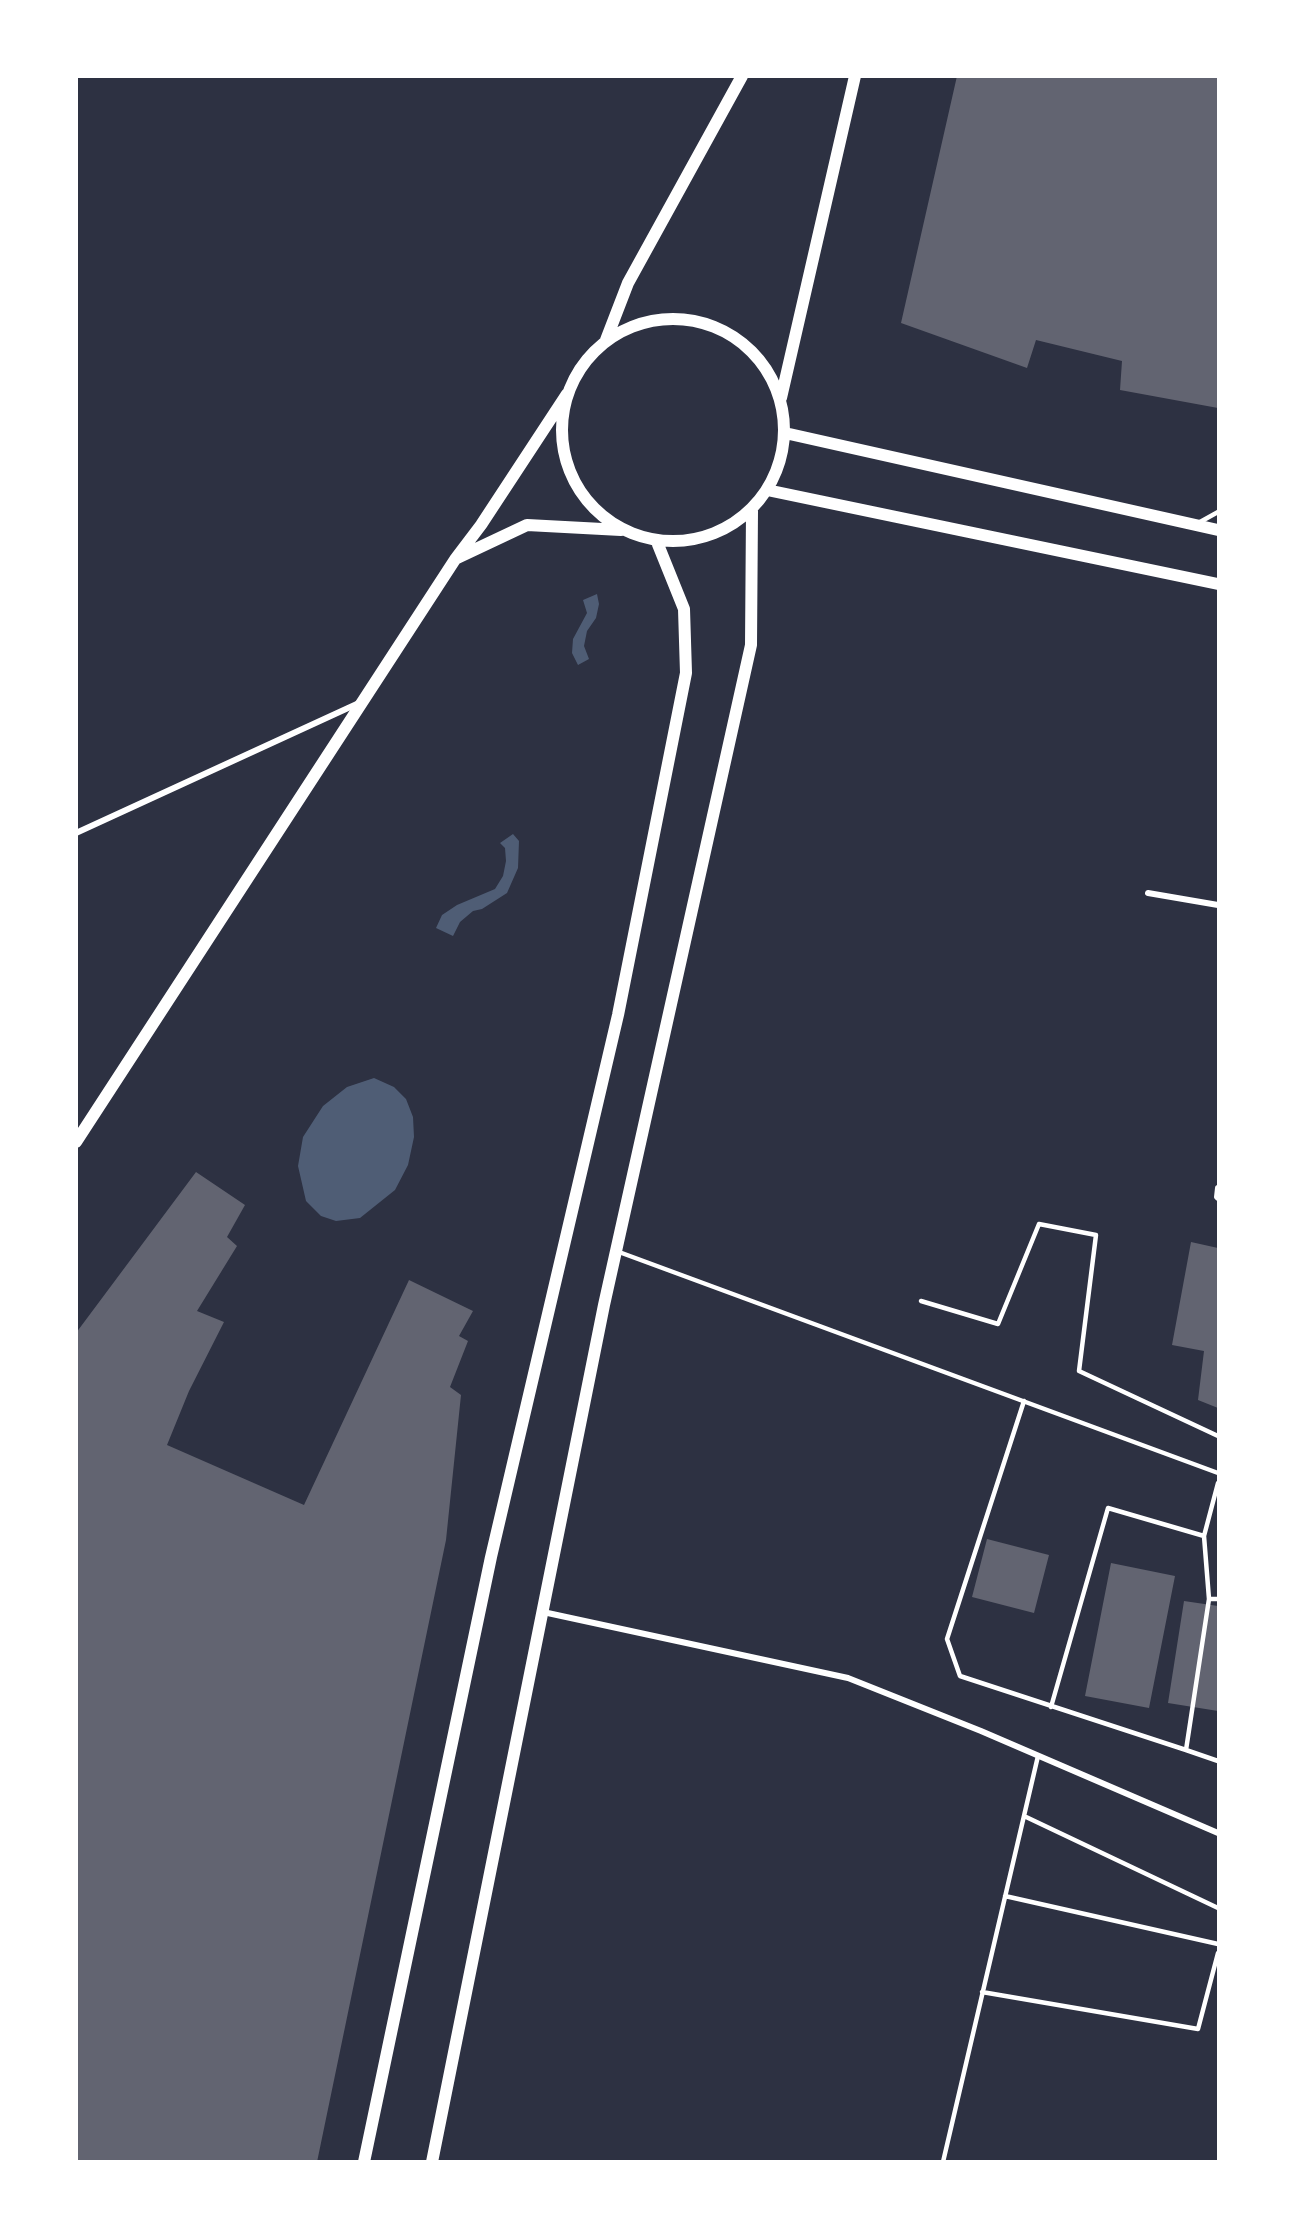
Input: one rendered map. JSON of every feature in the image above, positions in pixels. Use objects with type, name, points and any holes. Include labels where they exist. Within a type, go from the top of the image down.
[{"type":"main road","points":[[606,340],[628,283],[742,76]]},
{"type":"main road","points":[[780,398],[855,76]]},
{"type":"main road","points":[[76,1142],[456,558],[481,525],[567,394],[581,366],[606,340],[638,323],[673,318],[708,324],[740,340],[765,365],[780,398],[785,433],[779,468],[752,511],[731,527],[695,541],[657,542],[621,530],[526,525],[456,558]]},
{"type":"main road","points":[[567,394],[561,426],[564,457],[576,486],[595,511],[621,530]]},
{"type":"main road","points":[[785,433],[1218,530]]},
{"type":"main road","points":[[766,490],[1218,584]]},
{"type":"main road","points":[[432,2162],[616,1251],[751,645],[752,511]]},
{"type":"main road","points":[[364,2162],[491,1557],[618,1015],[686,673],[684,609],[657,542]]},
{"type":"street","points":[[76,833],[363,702]]},
{"type":"street","points":[[1148,893],[1218,905]]},
{"type":"street","points":[[1218,1188],[1216,1197],[1218,1198]]},
{"type":"street","points":[[543,1612],[848,1678],[1218,1833]]},
{"type":"lane","points":[[1195,524],[1218,512]]},
{"type":"lane","points":[[921,1301],[998,1324],[1039,1224],[1096,1235],[1079,1371],[1218,1436]]},
{"type":"lane","points":[[616,1251],[1218,1473]]},
{"type":"lane","points":[[1024,1401],[947,1639],[960,1676],[1218,1761]]},
{"type":"lane","points":[[1186,1750],[1209,1599],[1204,1536],[1218,1483]]},
{"type":"lane","points":[[1051,1707],[1108,1508],[1204,1536]]},
{"type":"lane","points":[[1209,1599],[1218,1599]]},
{"type":"lane","points":[[943,2162],[1038,1756]]},
{"type":"lane","points":[[1024,1816],[1218,1908]]},
{"type":"lane","points":[[1005,1896],[1218,1944]]},
{"type":"lane","points":[[982,1992],[1198,2029],[1218,1953]]},
{"type":"water","points":[[597,594],[599,604],[596,618],[587,631],[584,646],[589,659],[578,665],[572,653],[573,639],[587,613],[583,600]]},
{"type":"water","points":[[513,834],[519,841],[518,868],[507,893],[482,909],[473,911],[460,922],[453,936],[436,928],[442,915],[457,905],[495,889],[503,876],[506,861],[505,848],[500,843]]},
{"type":"water","points":[[374,1078],[394,1087],[406,1099],[413,1117],[414,1137],[408,1165],[395,1190],[360,1218],[336,1221],[321,1216],[306,1201],[298,1166],[303,1137],[323,1106],[347,1087]]},
{"type":"building","points":[[957,76],[1218,76],[1218,408],[1120,390],[1122,361],[1036,340],[1027,368],[901,323]]},
{"type":"building","points":[[196,1172],[245,1205],[227,1237],[237,1246],[197,1311],[224,1322],[189,1391],[167,1445],[304,1505],[409,1280],[473,1311],[459,1336],[468,1341],[450,1387],[461,1395],[446,1540],[317,2162],[76,2162],[76,1333]]},
{"type":"building","points":[[1191,1242],[1218,1248],[1218,1408],[1198,1400],[1204,1351],[1172,1345]]},
{"type":"building","points":[[987,1539],[1049,1555],[1034,1613],[972,1597]]},
{"type":"building","points":[[1111,1563],[1175,1576],[1149,1708],[1085,1696]]},
{"type":"building","points":[[1184,1601],[1218,1606],[1218,1711],[1168,1703]]}]
